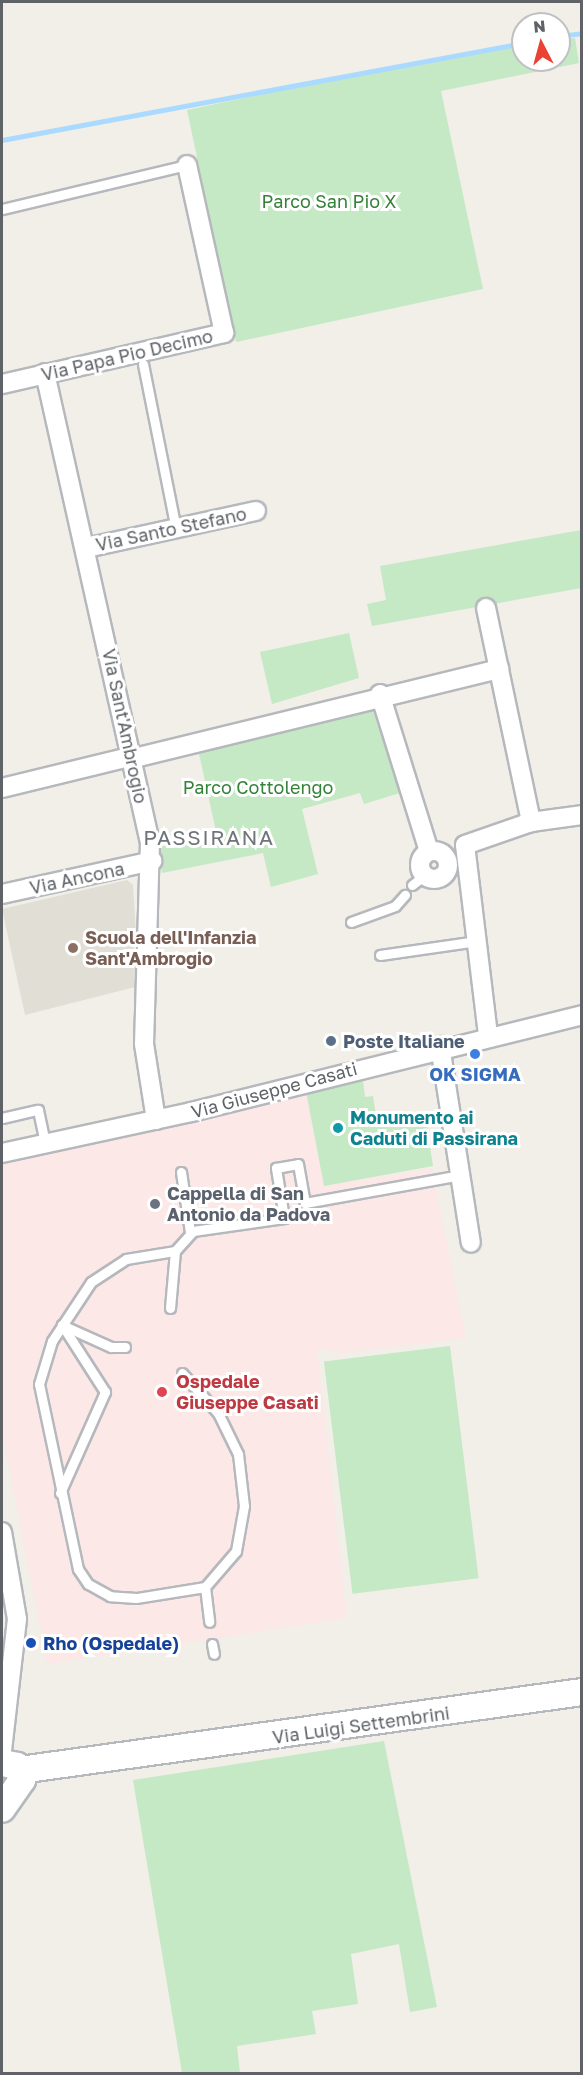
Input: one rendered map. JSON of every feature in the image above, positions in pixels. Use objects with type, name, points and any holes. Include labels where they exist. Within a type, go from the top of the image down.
[{"type":"street","name":"Via Papa Pio Decimo","points":[[2,384],[224,333],[187,165]]},
{"type":"street","name":"Via Sant'Ambrogio","points":[[45,373],[134,757],[152,861],[144,1044],[156,1120]]},
{"type":"street","name":"Via Santo Stefano","points":[[86,548],[256,511]]},
{"type":"street","points":[[486,608],[531,822]]},
{"type":"street","points":[[2,788],[380,694],[499,669]]},
{"type":"street","points":[[380,694],[442,861],[469,881]]},
{"type":"street","points":[[418,880],[420,862],[442,861],[465,845],[531,822],[582,816]]},
{"type":"street","points":[[465,845],[489,1035]]},
{"type":"street","name":"Via Ancona","points":[[2,894],[152,861]]},
{"type":"street","name":"Via Giuseppe Casati","points":[[2,1153],[156,1120],[440,1046],[582,1015]]},
{"type":"street","points":[[440,1046],[471,1243]]},
{"type":"street","points":[[2,1532],[17,1619],[8,1724],[9,1779]]},
{"type":"street","name":"Via Luigi Settembrini","points":[[9,1779],[140,1757],[582,1692]]},
{"type":"lane","points":[[2,209],[187,165]]},
{"type":"lane","points":[[143,364],[176,529]]},
{"type":"lane","points":[[351,922],[395,906],[405,895]]},
{"type":"lane","points":[[380,955],[477,941]]},
{"type":"lane","points":[[2,1118],[38,1110],[45,1143]]},
{"type":"lane","points":[[170,1308],[174,1251],[190,1232],[285,1218],[276,1168],[298,1164],[305,1203],[460,1175]]},
{"type":"lane","points":[[181,1172],[190,1232]]},
{"type":"lane","points":[[174,1251],[126,1259],[101,1272],[62,1325],[41,1366],[39,1384],[60,1493],[78,1569],[93,1588],[126,1599],[205,1587],[236,1551],[245,1483],[226,1427],[182,1373]]},
{"type":"lane","points":[[62,1325],[111,1347],[125,1347]]},
{"type":"lane","points":[[60,1493],[105,1392],[62,1325]]},
{"type":"lane","points":[[205,1587],[209,1622]]},
{"type":"lane","points":[[212,1644],[214,1654]]},
{"type":"shaded area","name":"Scuola dell'Infanzia Sant'Ambrogio","points":[[127,880],[133,885],[139,986],[25,1015],[2,909]]},
{"type":"shaded area","name":"Ospedale Giuseppe Casati","points":[[306,1091],[324,1186],[432,1168],[466,1338],[342,1353],[317,1349],[347,1618],[47,1664],[2,1431],[2,1165]]},
{"type":"green space","name":"Parco San Pio X","points":[[571,38],[575,38],[579,63],[571,65]]},
{"type":"green space","name":"Parco San Pio X","points":[[511,47],[511,72],[535,72],[441,91],[483,289],[236,342],[187,110],[434,58]]},
{"type":"green space","points":[[581,530],[581,588],[372,626],[367,604],[386,600],[380,566]]},
{"type":"green space","points":[[349,633],[359,678],[272,704],[260,652]]},
{"type":"green space","name":"Parco Cottolengo","points":[[366,708],[373,711],[400,793],[364,804],[360,793],[302,809],[318,874],[271,887],[263,853],[162,873],[159,847],[217,836],[198,749]]},
{"type":"green space","points":[[363,1081],[365,1097],[373,1096],[376,1115],[387,1126],[426,1120],[433,1166],[324,1186],[306,1091]]},
{"type":"green space","points":[[450,1346],[479,1578],[352,1594],[324,1361]]},
{"type":"green space","points":[[384,1741],[437,2007],[410,2012],[399,1944],[351,1954],[358,2004],[312,2011],[316,2034],[237,2046],[240,2073],[182,2073],[133,1780]]},
{"type":"waterway","points":[[571,34],[582,33]]},
{"type":"waterway","points":[[2,140],[511,45]]},
{"type":"place","name":"Scuola dell'Infanzia Sant'Ambrogio","points":[[73,948]]},
{"type":"place","name":"Poste Italiane","points":[[331,1041]]},
{"type":"place","name":"OK SIGMA","points":[[475,1054]]},
{"type":"place","name":"Monumento ai Caduti di Passirana","points":[[338,1128]]},
{"type":"place","name":"Cappella di San Antonio da Padova","points":[[155,1204]]},
{"type":"place","name":"Ospedale Giuseppe Casati","points":[[162,1392]]},
{"type":"place","name":"Rho (Ospedale)","points":[[31,1643]]},
{"type":"district","name":"PASSIRANA","points":[[209,837]]}]
